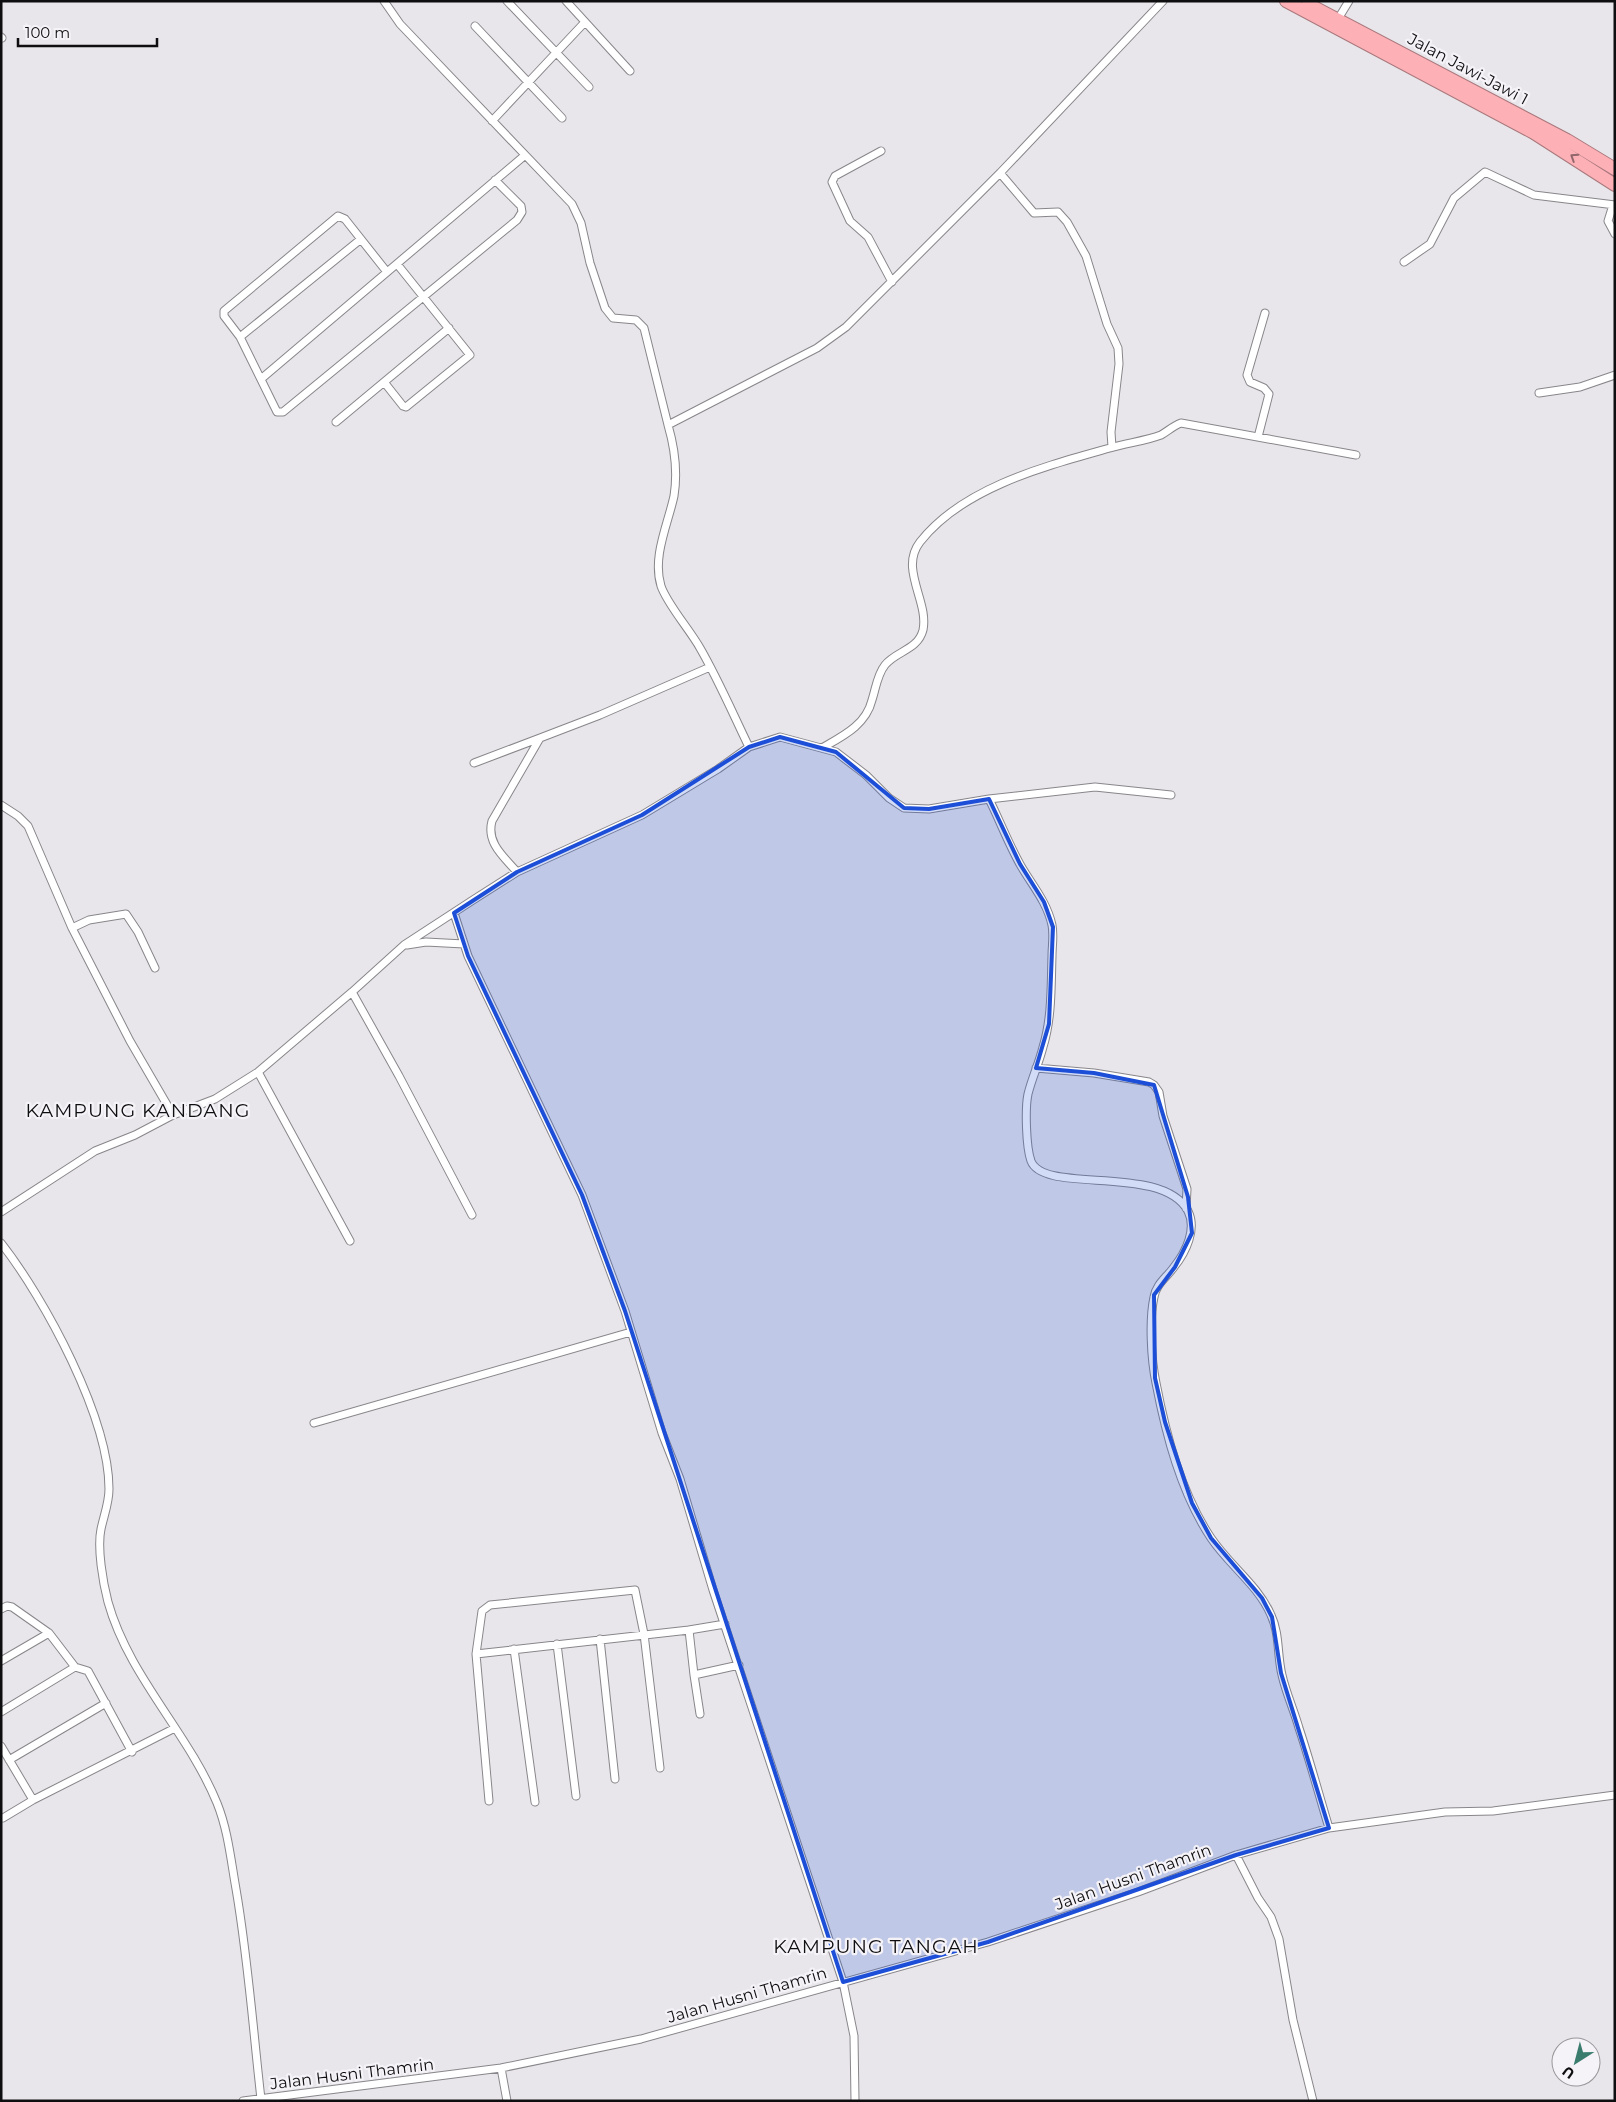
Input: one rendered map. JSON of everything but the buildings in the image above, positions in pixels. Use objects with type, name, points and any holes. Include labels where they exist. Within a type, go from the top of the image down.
[{"type":"highway","points":[[1286,1],[1371,41],[1534,133],[1615,185]]},
{"type":"highway","name":"Jalan Jawi-Jawi 1","points":[[1304,1],[1338,19],[1371,41],[1567,140],[1615,168]]},
{"type":"street","points":[[384,1],[400,24],[578,212],[594,278],[608,314],[618,320],[636,320],[644,328],[674,447],[676,469],[674,495],[662,542],[661,586],[710,667],[749,747]]},
{"type":"street","points":[[507,1],[589,87]]},
{"type":"street","points":[[566,1],[630,71]]},
{"type":"street","points":[[668,425],[817,348],[846,327],[1000,173],[1163,1]]},
{"type":"street","points":[[1338,19],[1349,1]]},
{"type":"street","points":[[492,121],[585,22]]},
{"type":"street","points":[[475,26],[562,118]]},
{"type":"street","points":[[881,151],[835,176],[832,182],[850,221],[868,238],[892,282]]},
{"type":"street","points":[[261,379],[524,156]]},
{"type":"street","points":[[1404,262],[1430,244],[1454,198],[1485,172],[1534,195],[1614,205],[1608,221],[1615,234]]},
{"type":"street","points":[[1000,173],[1034,212],[1052,211],[1062,216],[1086,256],[1119,356],[1112,447]]},
{"type":"street","points":[[387,272],[342,217],[335,217],[224,311],[224,316],[240,337],[276,410],[282,412],[517,220],[522,212],[520,206],[495,180]]},
{"type":"street","points":[[240,337],[361,239]]},
{"type":"street","points":[[384,382],[403,406],[406,407],[469,357],[469,353],[397,264]]},
{"type":"street","points":[[1258,437],[1269,394],[1264,388],[1250,382],[1247,378],[1265,313]]},
{"type":"street","points":[[336,422],[449,328]]},
{"type":"street","points":[[1539,393],[1580,388],[1615,375]]},
{"type":"street","points":[[822,748],[852,731],[863,720],[872,703],[883,667],[919,639],[923,621],[912,560],[920,543],[938,524],[966,504],[1002,483],[1036,469],[1162,434],[1180,423],[1356,455]]},
{"type":"street","points":[[474,763],[600,715],[710,667]]},
{"type":"street","points":[[1,1212],[95,1151],[135,1135],[173,1115],[215,1099],[258,1072],[404,945],[518,872],[642,815],[718,769],[749,747],[780,737],[836,752],[866,775],[888,798],[904,808],[929,809],[989,799],[1095,787],[1171,795]]},
{"type":"street","points":[[518,872],[493,843],[490,828],[492,821],[540,738]]},
{"type":"street","points":[[989,799],[1020,864],[1044,902],[1052,927],[1048,1024],[1027,1098],[1028,1138],[1032,1163],[1042,1172],[1062,1178],[1107,1180],[1149,1186],[1175,1197],[1186,1208],[1193,1224],[1192,1233],[1175,1267],[1160,1282],[1154,1295],[1152,1337],[1155,1378],[1163,1413],[1176,1463],[1192,1503],[1211,1538],[1262,1598],[1272,1617],[1278,1638],[1281,1673],[1329,1828]]},
{"type":"street","points":[[1,805],[18,816],[28,826],[72,928],[130,1040],[173,1115]]},
{"type":"street","points":[[454,913],[464,944],[582,1195],[631,1332],[662,1433],[680,1479],[788,1822],[842,1982],[854,2036],[855,2101]]},
{"type":"street","points":[[72,928],[89,920],[126,914],[138,932],[155,968]]},
{"type":"street","points":[[404,945],[426,942],[464,944]]},
{"type":"street","points":[[352,992],[399,1076],[472,1215]]},
{"type":"street","points":[[1036,1068],[1094,1073],[1149,1082],[1154,1085],[1159,1092],[1163,1116],[1188,1189],[1186,1208]]},
{"type":"street","points":[[258,1072],[350,1241]]},
{"type":"street","points":[[1,1244],[15,1260],[44,1308],[76,1372],[96,1421],[108,1470],[107,1508],[101,1531],[102,1574],[108,1603],[131,1659],[198,1764],[216,1802],[223,1823],[241,1916],[261,2099]]},
{"type":"street","points":[[314,1423],[631,1332]]},
{"type":"street","points":[[489,1801],[476,1654],[482,1611],[490,1605],[634,1590],[638,1593],[660,1768]]},
{"type":"street","points":[[1,1609],[9,1606],[14,1608],[49,1633],[76,1667],[88,1671],[132,1752]]},
{"type":"street","points":[[476,1654],[690,1630],[725,1624]]},
{"type":"street","points":[[690,1630],[700,1714]]},
{"type":"street","points":[[1,1661],[49,1633]]},
{"type":"street","points":[[600,1639],[616,1779]]},
{"type":"street","points":[[558,1644],[576,1796]]},
{"type":"street","points":[[514,1649],[535,1802]]},
{"type":"street","points":[[694,1675],[739,1665]]},
{"type":"street","points":[[1,1712],[76,1667]]},
{"type":"street","points":[[9,1760],[106,1702]]},
{"type":"street","points":[[3,1818],[32,1800],[132,1752],[175,1728]]},
{"type":"street","points":[[1,1746],[32,1800]]},
{"type":"street","name":"Jalan Husni Thamrin","points":[[243,2101],[501,2068],[641,2039],[988,1942],[1138,1892],[1236,1855],[1329,1828],[1445,1812],[1493,1810],[1615,1794]]},
{"type":"street","points":[[1236,1855],[1258,1898],[1271,1916],[1279,1939],[1293,2020],[1313,2101]]},
{"type":"street","points":[[501,2068],[507,2101]]},
{"type":"highlighted area","points":[[780,737],[836,752],[904,808],[929,809],[989,799],[1020,864],[1044,902],[1053,927],[1049,1024],[1036,1068],[1094,1073],[1154,1085],[1188,1197],[1192,1233],[1175,1267],[1154,1295],[1155,1378],[1165,1422],[1192,1503],[1211,1538],[1262,1598],[1272,1617],[1281,1673],[1329,1828],[1236,1855],[988,1942],[843,1982],[625,1311],[582,1195],[468,956],[454,913],[517,872],[642,815],[749,747]]},
{"type":"district","name":"KAMPUNG KANDANG","points":[[138,1110]]},
{"type":"district","name":"KAMPUNG TANGAH","points":[[876,1946]]}]
